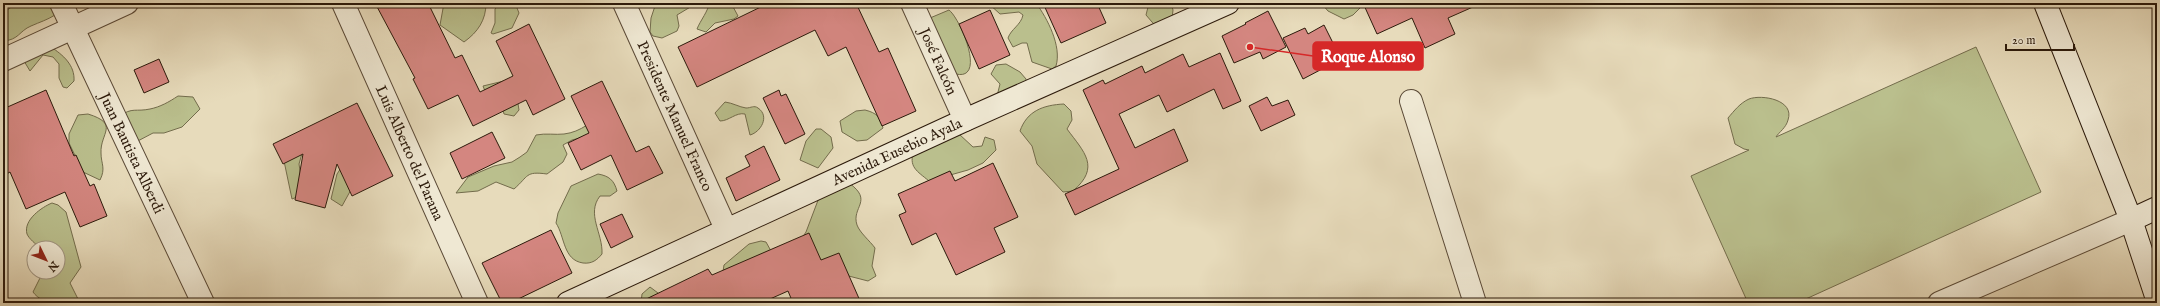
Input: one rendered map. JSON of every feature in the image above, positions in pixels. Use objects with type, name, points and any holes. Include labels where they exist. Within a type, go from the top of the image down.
[{"type":"street","name":"Juan Bautista Alberdi","points":[[61,3],[203,303]]},
{"type":"street","points":[[3,60],[127,3]]},
{"type":"street","name":"Luis Alberto del Parana","points":[[343,3],[477,303]]},
{"type":"street","name":"Presidente Manuel Franco","points":[[624,3],[726,230]]},
{"type":"street","name":"José Falcón","points":[[912,3],[965,120]]},
{"type":"street","name":"Avenida Eusebio Ayala","points":[[568,303],[965,120],[1202,8],[1228,3]]},
{"type":"street","points":[[2045,3],[2131,220],[2157,299]]},
{"type":"street","points":[[1411,102],[1475,303]]},
{"type":"street","points":[[1959,303],[2157,208]]},
{"type":"street","points":[[1939,303],[2131,220]]},
{"type":"green space","points":[[17,3],[54,3],[55,15],[27,28],[12,39],[3,41],[3,13]]},
{"type":"green space","points":[[444,3],[486,3],[483,20],[477,30],[464,42],[440,25]]},
{"type":"green space","points":[[500,3],[515,3],[519,13],[512,28],[493,34],[491,33],[495,23],[495,9]]},
{"type":"green space","points":[[656,3],[697,3],[677,15],[679,26],[677,31],[662,38],[653,36],[650,32],[651,18]]},
{"type":"green space","points":[[709,3],[731,3],[738,16],[734,19],[715,23],[706,32],[697,29],[708,9]]},
{"type":"green space","points":[[988,3],[1036,3],[1049,24],[1055,41],[1057,50],[1056,66],[1052,69],[1032,62],[1027,43],[1022,43],[1013,47],[1008,38],[1020,22],[1023,15],[1019,12],[1000,14]]},
{"type":"green space","points":[[1149,3],[1171,3],[1173,10],[1172,19],[1158,29],[1146,15]]},
{"type":"green space","points":[[1321,3],[1365,3],[1353,15],[1344,19],[1328,11]]},
{"type":"green space","points":[[949,10],[959,24],[968,48],[970,68],[965,74],[956,74],[930,18]]},
{"type":"green space","points":[[51,47],[64,57],[73,70],[74,81],[67,88],[63,87],[59,78],[59,64],[53,57],[43,55],[30,71],[24,61]]},
{"type":"green space","points":[[1976,47],[2041,192],[1797,303],[1748,303],[1691,176],[1749,150],[1735,144],[1728,118],[1735,110],[1749,99],[1755,98],[1769,98],[1782,103],[1787,108],[1789,113],[1788,120],[1786,125],[1776,137]]},
{"type":"green space","points":[[1006,64],[1020,72],[1026,79],[1027,85],[997,96],[1000,84],[991,74],[996,65]]},
{"type":"green space","points":[[508,80],[515,85],[519,110],[514,116],[504,114],[500,98],[485,91],[483,86]]},
{"type":"green space","points":[[178,96],[193,97],[200,109],[182,127],[164,133],[153,133],[134,143],[120,116],[131,111],[157,107]]},
{"type":"green space","points":[[725,102],[746,108],[757,107],[762,111],[764,119],[758,131],[750,135],[745,114],[739,114],[720,121],[715,113]]},
{"type":"green space","points":[[1064,104],[1071,111],[1072,120],[1067,129],[1084,152],[1088,167],[1081,182],[1073,191],[1063,192],[1037,164],[1032,146],[1020,131],[1027,118],[1037,110],[1049,106]]},
{"type":"green space","points":[[865,110],[877,116],[881,121],[883,128],[867,140],[857,141],[842,132],[840,121],[856,111]]},
{"type":"green space","points":[[605,111],[592,135],[572,140],[563,145],[567,154],[563,162],[547,174],[531,174],[514,189],[496,182],[478,191],[456,193],[468,177],[494,166],[512,162],[527,152],[536,135],[564,134],[576,131],[586,126]]},
{"type":"green space","points":[[88,114],[98,118],[106,125],[101,146],[103,169],[100,180],[83,172],[69,143],[69,134],[78,115]]},
{"type":"green space","points":[[816,129],[821,129],[831,137],[833,148],[818,168],[800,160],[806,141]]},
{"type":"green space","points":[[959,134],[973,147],[982,146],[985,137],[994,140],[996,150],[983,163],[968,170],[929,181],[913,165],[912,156],[914,150]]},
{"type":"green space","points":[[303,150],[299,164],[302,184],[297,197],[292,199],[284,161]]},
{"type":"green space","points":[[345,162],[358,177],[342,206],[331,199],[337,174]]},
{"type":"green space","points":[[598,174],[610,179],[617,191],[610,196],[600,196],[596,203],[595,217],[602,246],[602,254],[594,261],[583,263],[576,261],[568,253],[556,223],[558,213],[571,186]]},
{"type":"green space","points":[[849,183],[856,189],[861,199],[856,219],[857,225],[860,231],[875,248],[872,266],[876,276],[868,281],[841,274],[833,279],[800,241],[806,232],[820,195]]},
{"type":"green space","points":[[52,203],[58,205],[66,212],[81,267],[70,283],[80,303],[48,302],[42,300],[33,292],[39,280],[66,280],[66,240],[31,240],[27,234],[28,224],[31,219],[43,208]]},
{"type":"green space","points":[[761,241],[766,242],[771,251],[722,278],[724,265],[749,244]]},
{"type":"green space","points":[[650,287],[662,296],[641,303],[642,294]]},
{"type":"building","points":[[375,3],[428,3],[455,58],[462,55],[480,92],[513,76],[496,41],[529,24],[565,99],[533,115],[526,100],[473,126],[458,95],[428,109],[413,79],[415,78]]},
{"type":"building","points":[[769,3],[856,3],[879,52],[888,48],[916,111],[882,126],[846,47],[828,56],[815,30],[697,87],[678,47]]},
{"type":"building","points":[[1043,3],[1097,3],[1106,23],[1061,43]]},
{"type":"building","points":[[1363,3],[1482,3],[1448,18],[1455,34],[1425,48],[1412,18],[1377,34]]},
{"type":"building","points":[[990,10],[1010,55],[979,69],[959,24]]},
{"type":"building","points":[[1268,11],[1286,47],[1263,59],[1260,52],[1234,63],[1222,36]]},
{"type":"building","points":[[1324,25],[1341,59],[1303,79],[1283,38],[1305,28],[1308,34]]},
{"type":"building","points":[[1220,53],[1241,101],[1223,109],[1214,89],[1167,112],[1159,95],[1119,114],[1135,148],[1174,129],[1188,161],[1075,215],[1065,194],[1119,169],[1083,90],[1103,80],[1105,84],[1142,66],[1145,73],[1183,54],[1189,67]]},
{"type":"building","points":[[159,59],[169,82],[144,93],[134,70]]},
{"type":"building","points":[[602,81],[636,152],[649,146],[663,173],[627,190],[611,155],[581,170],[568,143],[589,133],[571,96]]},
{"type":"building","points":[[46,90],[74,156],[76,155],[90,186],[94,184],[107,216],[80,227],[65,192],[26,209],[10,172],[3,176],[3,109]]},
{"type":"building","points":[[779,90],[781,96],[786,94],[805,134],[785,144],[763,98]]},
{"type":"building","points":[[1267,97],[1272,106],[1288,100],[1295,115],[1261,131],[1249,106]]},
{"type":"building","points":[[357,103],[393,176],[352,196],[337,164],[325,208],[295,200],[303,154],[283,164],[273,144]]},
{"type":"building","points":[[492,132],[505,158],[462,179],[450,153]]},
{"type":"building","points":[[764,146],[780,180],[736,201],[726,178],[750,166],[745,156]]},
{"type":"building","points":[[993,163],[1018,217],[994,228],[1005,252],[956,275],[936,233],[912,245],[899,215],[906,212],[898,194],[950,171],[955,181]]},
{"type":"building","points":[[622,214],[633,237],[611,248],[600,224]]},
{"type":"building","points":[[551,230],[572,273],[510,303],[502,303],[482,263]]},
{"type":"building","points":[[809,233],[821,260],[839,253],[861,303],[793,303],[788,291],[761,303],[638,303],[708,269],[712,275]]},
{"type":"place","name":"Roque Alonso","points":[[1250,47]]}]
